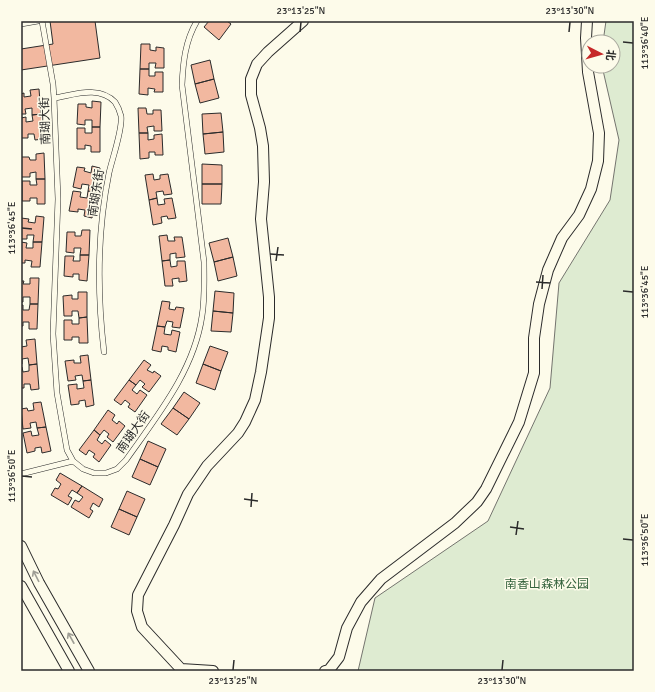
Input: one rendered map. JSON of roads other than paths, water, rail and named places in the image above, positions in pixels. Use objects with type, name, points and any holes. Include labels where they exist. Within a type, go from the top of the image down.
[{"type":"street","points":[[213,671],[181,670],[142,627],[137,611],[138,595],[174,525],[188,494],[207,466],[238,432],[245,422],[255,400],[269,318],[269,297],[261,219],[264,182],[263,152],[260,128],[251,95],[251,79],[257,64],[268,52],[303,21]]},
{"type":"street","points":[[325,671],[328,670],[339,657],[347,628],[361,602],[381,579],[455,523],[477,502],[486,490],[519,422],[534,373],[534,338],[539,304],[548,270],[562,238],[579,215],[591,189],[598,162],[599,133],[588,72],[586,38],[587,21]]},
{"type":"street","points":[[21,546],[39,583],[89,671]]},
{"type":"street","points":[[21,586],[69,671]]},
{"type":"lane","points":[[21,24],[38,21]]},
{"type":"lane","name":"南瑚大街","points":[[42,21],[54,98],[58,199],[53,334],[57,393],[68,450],[73,461],[82,469],[94,473],[106,473],[117,469],[126,460],[172,394],[185,370],[196,344],[202,317],[205,290],[204,269],[182,85],[183,64],[187,42],[197,21]]},
{"type":"lane","name":"南瑚东街","points":[[54,98],[90,92],[104,94],[116,103],[121,116],[107,185],[100,240],[99,296],[104,352]]},
{"type":"lane","points":[[21,474],[73,461]]},
{"type":"park label","name":"南香山森林公园","points":[[547,584]]}]
